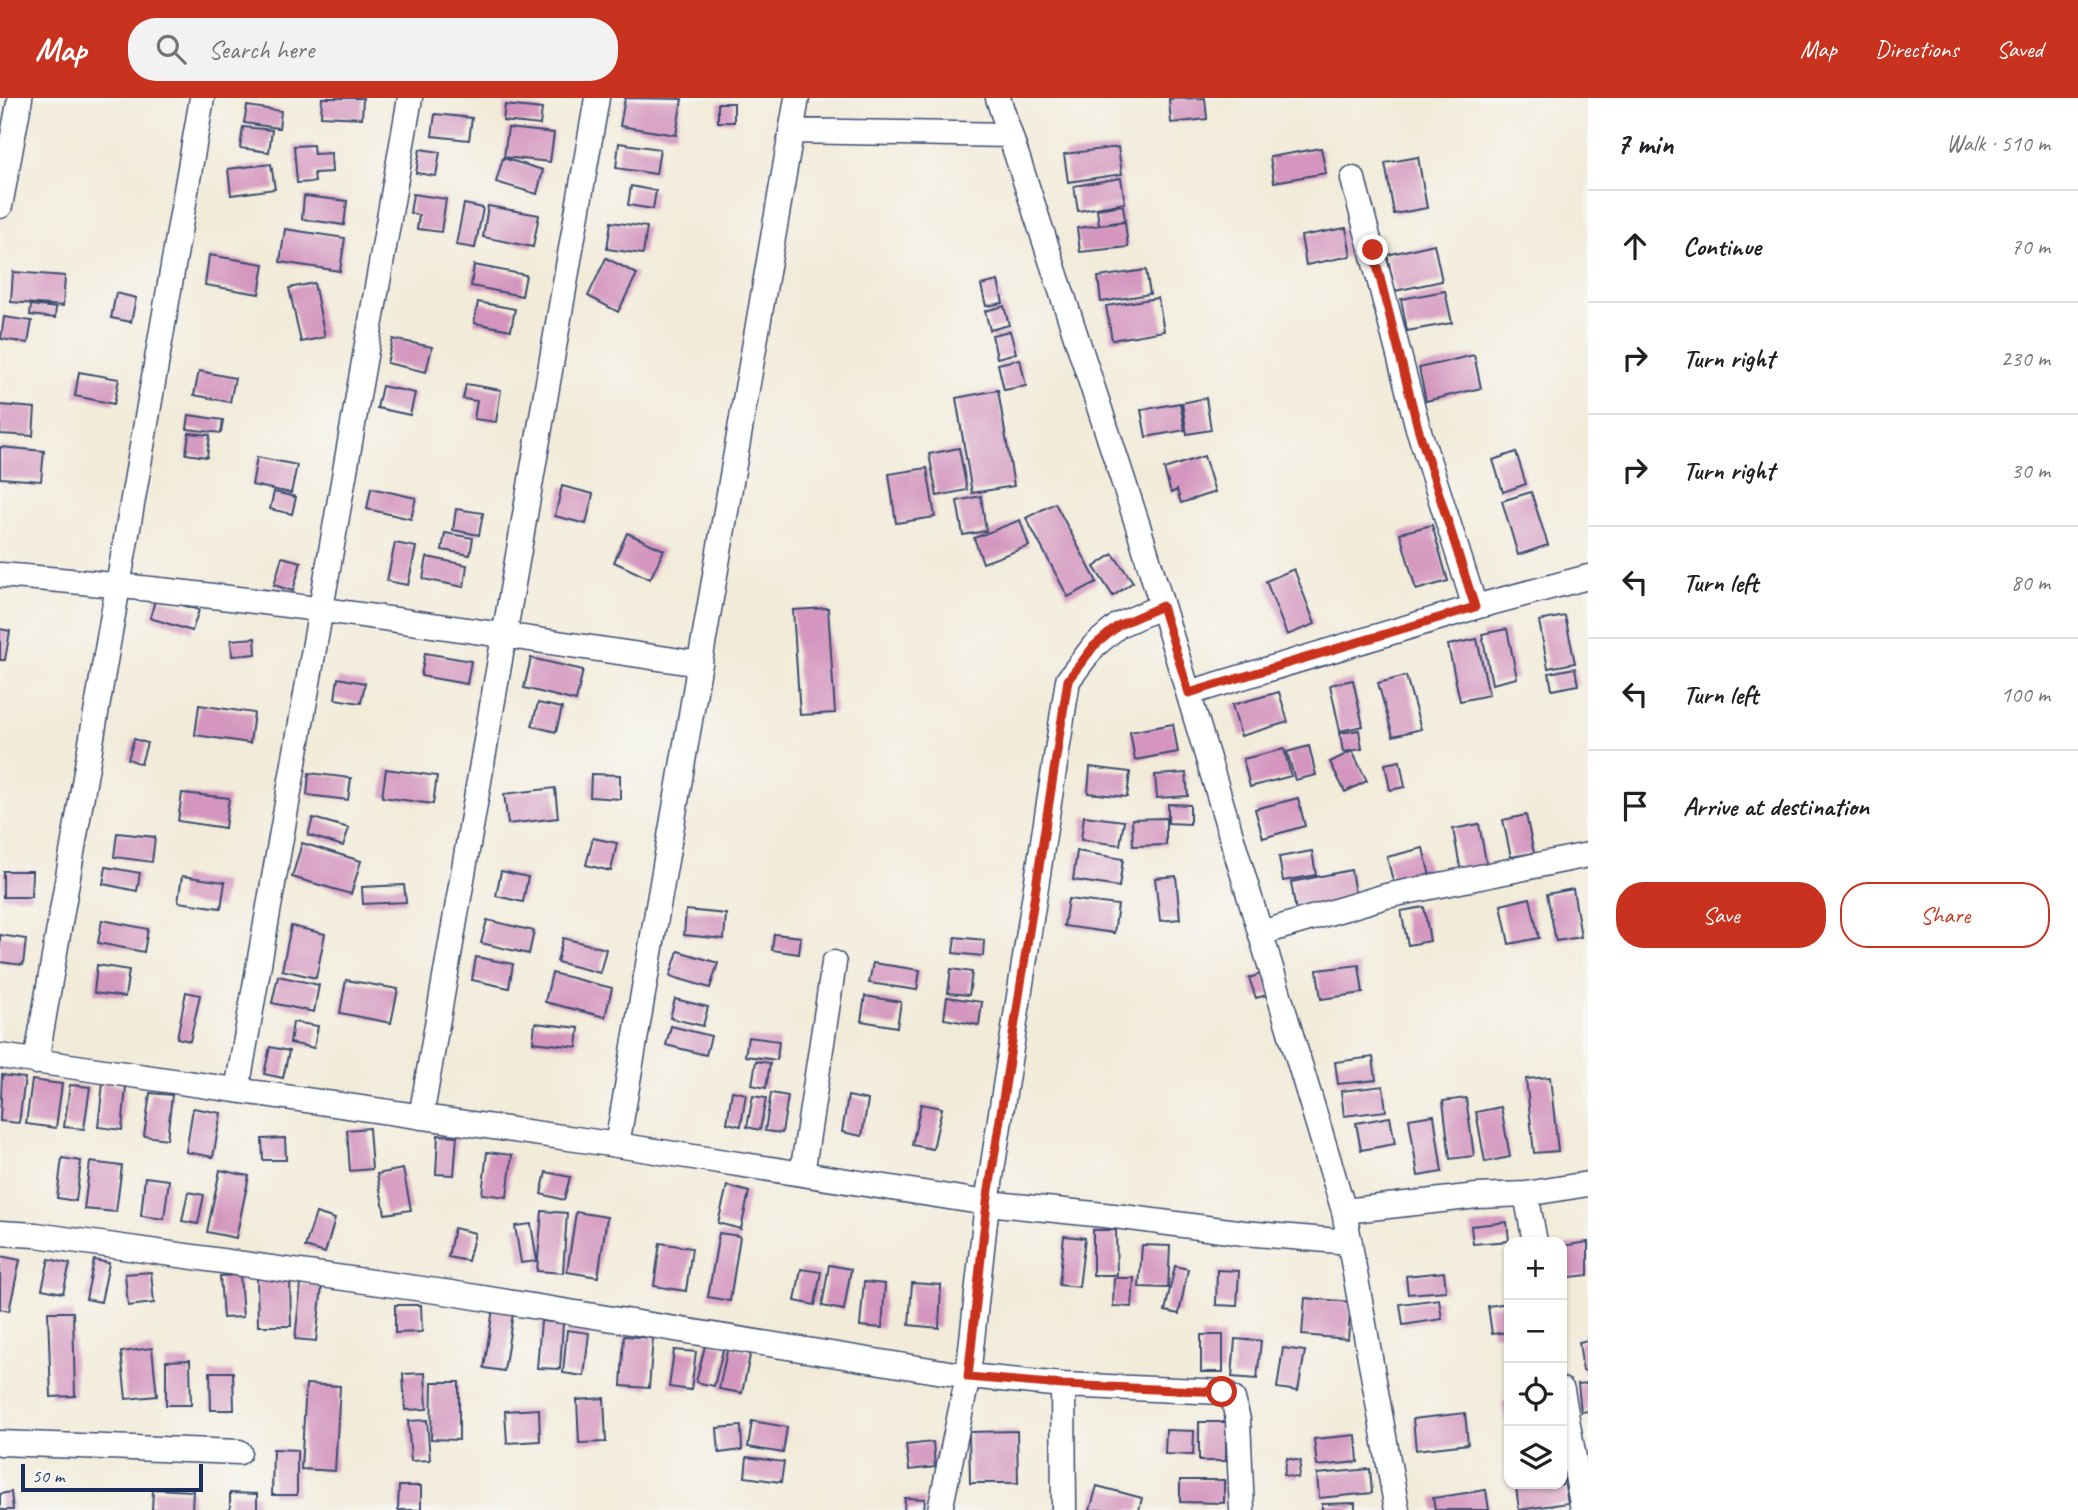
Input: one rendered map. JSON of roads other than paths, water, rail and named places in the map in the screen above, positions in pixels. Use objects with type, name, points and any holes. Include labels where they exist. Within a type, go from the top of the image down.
[{"type":"street","points":[[0,206],[20,98]]},
{"type":"street","points":[[36,1062],[202,98]]},
{"type":"street","points":[[237,1090],[410,98]]},
{"type":"street","points":[[421,1117],[597,98]]},
{"type":"street","points":[[617,1145],[797,98]]},
{"type":"street","points":[[998,98],[1162,606],[1344,1211],[1397,1510]]},
{"type":"street","points":[[791,131],[1010,135]]},
{"type":"street","points":[[1353,179],[1418,428],[1475,607]]},
{"type":"street","points":[[0,575],[119,584],[321,609],[700,664]]},
{"type":"street","points":[[1189,693],[1475,607],[1588,577]]},
{"type":"street","points":[[940,1510],[968,1377],[987,1203],[1068,680],[1094,646],[1119,625],[1162,606]]},
{"type":"street","points":[[1261,933],[1387,896],[1588,855]]},
{"type":"street","points":[[802,1174],[834,963]]},
{"type":"street","points":[[0,1056],[617,1145],[987,1203],[1244,1233],[1350,1242]]},
{"type":"street","points":[[1344,1211],[1477,1196],[1526,1194],[1588,1184]]},
{"type":"street","points":[[1526,1194],[1534,1237]]},
{"type":"street","points":[[0,1233],[451,1293],[968,1377],[1063,1385],[1222,1392],[1233,1399],[1238,1420],[1242,1510]]},
{"type":"street","points":[[1063,1385],[1064,1510]]},
{"type":"street","points":[[1567,1419],[1583,1510]]},
{"type":"street","points":[[0,1443],[239,1451]]}]
